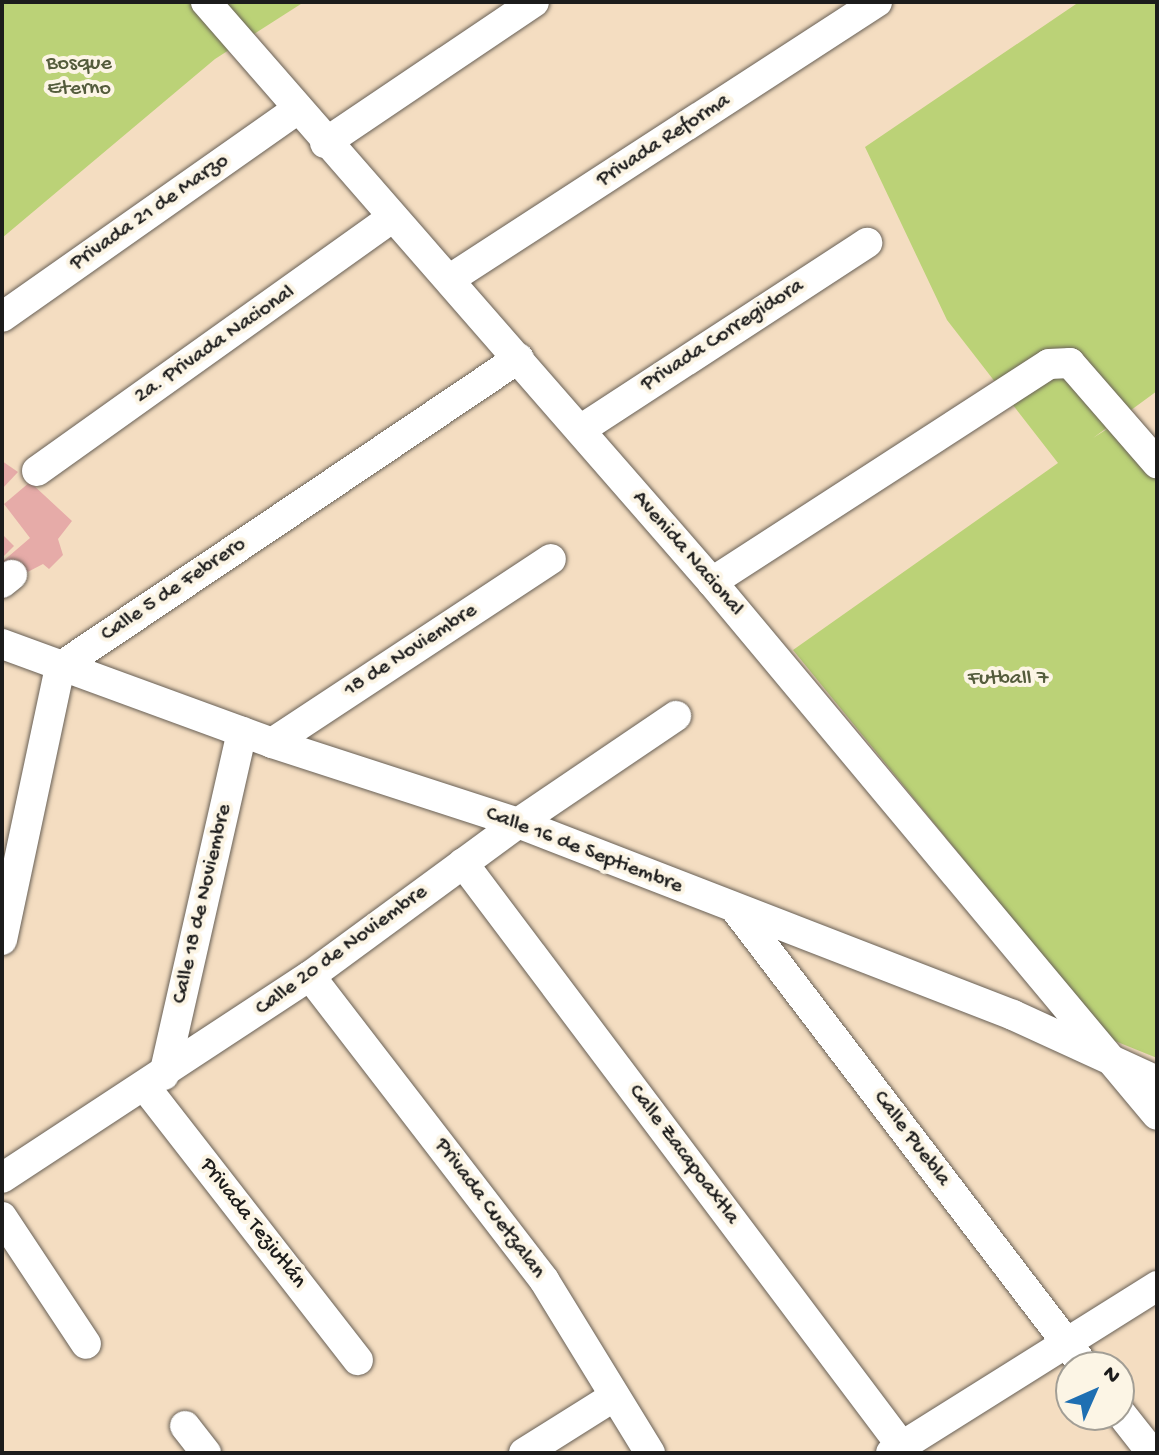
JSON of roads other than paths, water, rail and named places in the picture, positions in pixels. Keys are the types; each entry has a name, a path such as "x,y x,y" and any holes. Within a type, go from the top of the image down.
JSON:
{"street":[{"name":"Avenida Nacional","path":"206,2 325,143 450,279 712,582 1108,1061 1157,1115"},
{"path":"325,143 534,2"},
{"name":"Privada Reforma","path":"450,279 877,2"},
{"name":"Privada 21 de Marzo","path":"2,317 298,109"},
{"name":"2a. Privada Nacional","path":"37,471 392,218"},
{"name":"Privada Corregidora","path":"580,430 867,243"},
{"name":"Calle 5 de Febrero","path":"60,667 519,358"},
{"path":"712,582 1049,364 1070,363 1157,463"},
{"name":"18 de Noviembre","path":"272,743 551,559"},
{"name":"Calle 16 de Septiembre","path":"2,644 272,743 518,823 737,911 1013,1015 1157,1081"},
{"path":"2,940 60,667"},
{"name":"Calle 20 de Noviembre","path":"2,1178 155,1082 310,976 518,823 676,716"},
{"name":"Calle 18 de Noviembre","path":"155,1082 242,732"},
{"name":"Calle Zacapoaxtla","path":"463,863 900,1451"},
{"name":"Calle Puebla","path":"737,911 1073,1351"},
{"name":"Privada Cuetzalan","path":"310,976 544,1280 650,1453"},
{"name":"Privada Teziutlán","path":"155,1082 358,1360"},
{"path":"2,1217 86,1344"},
{"path":"1083,1351 1157,1286"},
{"path":"900,1451 1055,1368"},
{"path":"524,1453 615,1396"},
{"path":"185,1426 206,1453"},
{"path":"1135,1431 1152,1453"}],"park label":[{"name":"Bosque Eterno","path":"79,76"},
{"name":"Futball 7","path":"1008,680"}]}
